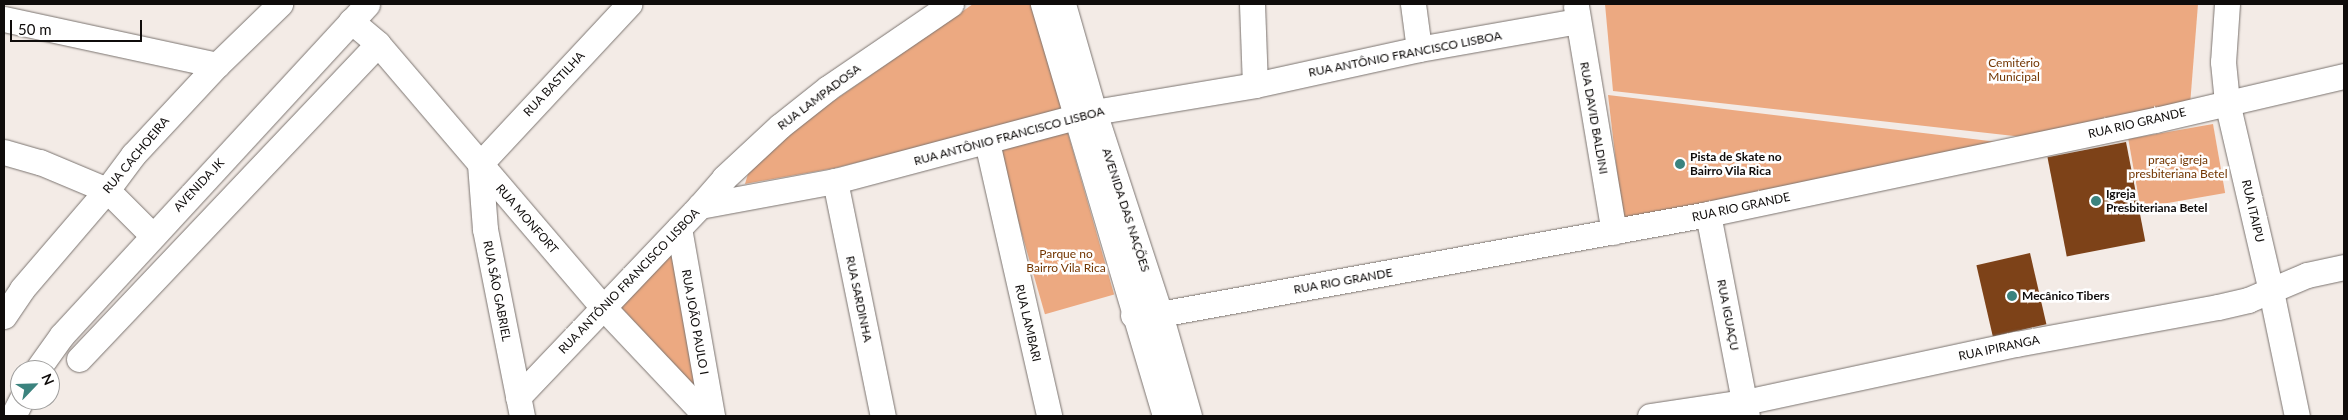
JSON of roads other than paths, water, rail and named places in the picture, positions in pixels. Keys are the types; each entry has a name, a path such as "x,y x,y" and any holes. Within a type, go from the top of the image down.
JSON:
{"street":[{"name":"RUA CACHOEIRA","path":"4,316 13,287 107,190 133,155 217,65 280,4"},
{"name":"RUA BASTILHA","path":"480,164 629,4"},
{"name":"RUA LAMPADOSA","path":"700,206 724,178 780,126 828,88 951,4"},
{"name":"AVENIDA DAS NAÇÕES","path":"1043,4 1160,314 1189,416"},
{"name":"AVENIDA DAS NAÇÕES","path":"1063,4 1085,114 1134,315 1165,416"},
{"path":"1252,4 1255,85"},
{"path":"1413,4 1419,49"},
{"name":"RUA ITAIPU","path":"2227,4 2223,62 2227,102 2271,291 2297,416"},
{"name":"RUA MONFORT","path":"359,12 378,44 480,164 602,306 706,416"},
{"name":"AVENIDA JK","path":"44,360 62,335 152,235 359,12"},
{"name":"RUA ANTÔNIO FRANCISCO LISBOA","path":"520,406 602,306 700,206 835,181 987,142 1085,114 1255,85 1577,12"},
{"name":"RUA DAVID BALDINI","path":"1577,12 1614,232"},
{"path":"4,19 217,65"},
{"path":"79,360 378,44"},
{"name":"RUA RIO GRANDE","path":"1134,315 1160,314 1708,214 2155,120 2344,76"},
{"name":"RUA LAMBARI","path":"987,142 1048,416"},
{"path":"4,152 40,162 107,190 152,235"},
{"name":"RUA SÃO GABRIEL","path":"480,164 485,229 520,406"},
{"name":"RUA SARDINHA","path":"835,181 883,416"},
{"name":"RUA IGUAÇU","path":"1708,214 1746,409"},
{"name":"RUA JOÃO PAULO I","path":"679,228 712,416"},
{"name":"RUA IPIRANGA","path":"1650,416 1746,409 2016,344 2218,307 2271,291 2307,275 2344,267"},
{"path":"4,411 12,416"}],"place":[{"name":"Pista de Skate no Bairro Vila Rica","path":"1680,164"},
{"name":"Igreja Presbiteriana Betel","path":"2096,201"},
{"name":"Mecânico Tibers","path":"2012,296"}],"park label":[{"name":"Cemitério Municipal","path":"2014,70"},
{"name":"praça igreja presbiteriana Betel","path":"2178,167"},
{"name":"Parque no Bairro Vila Rica","path":"1066,261"}]}
